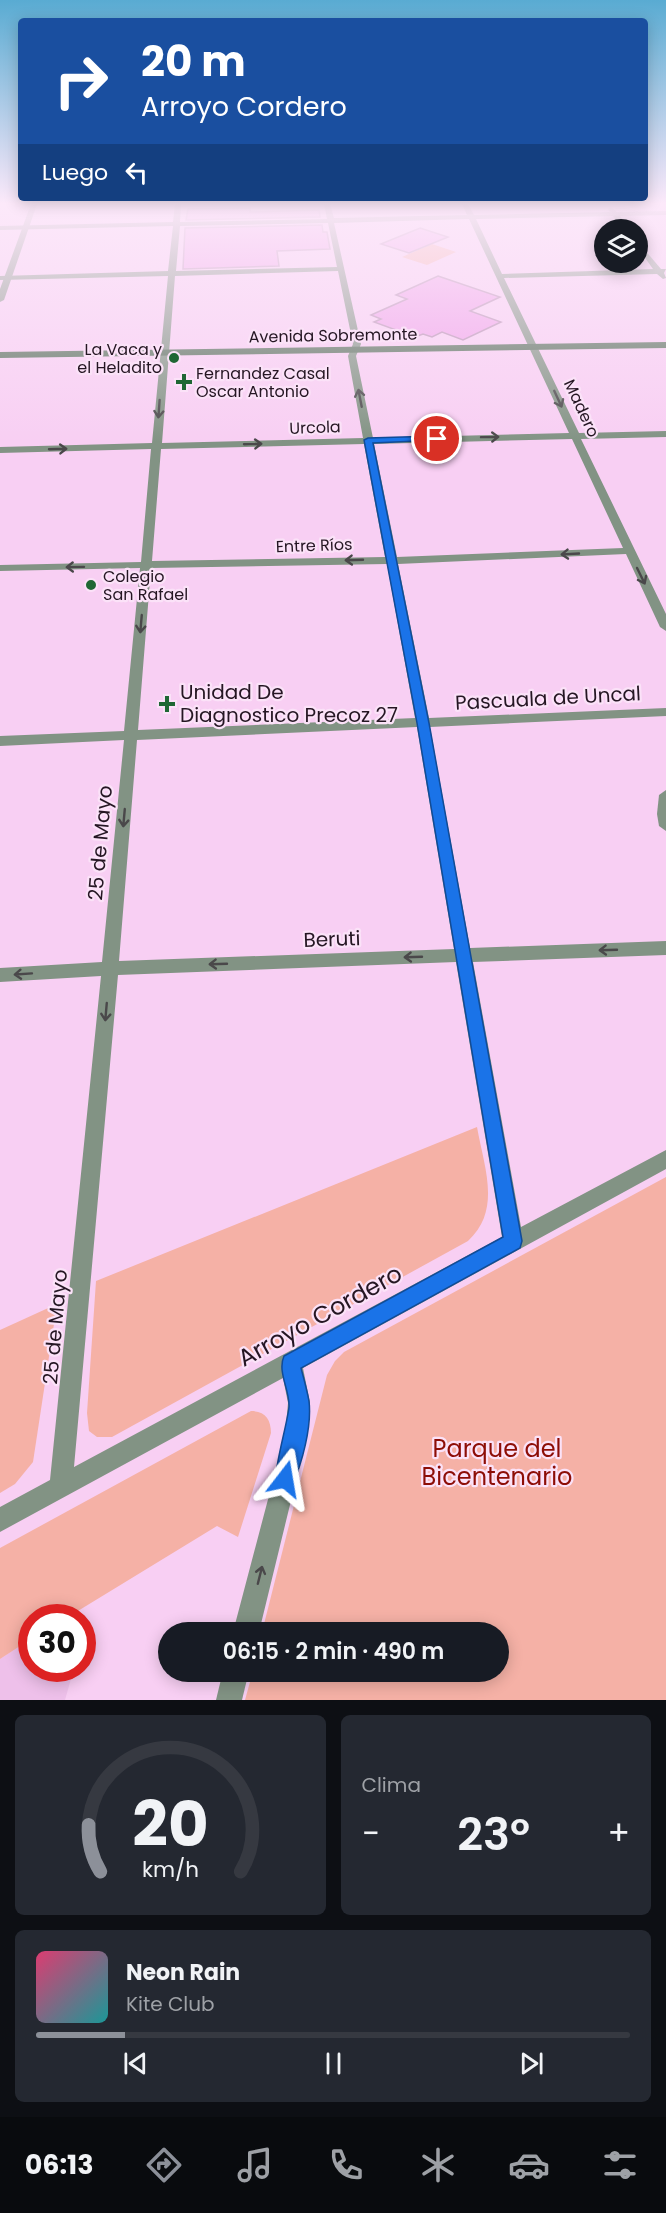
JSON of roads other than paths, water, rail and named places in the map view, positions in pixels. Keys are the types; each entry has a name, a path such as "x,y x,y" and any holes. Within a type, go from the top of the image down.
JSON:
{"main road":[{"name":"Avenida Sobremonte","path":"0,355 666,345"}],"street":[{"path":"0,300 3,283"},
{"name":"25 de Mayo","path":"61,1486 111,968 170,283"},
{"path":"345,283 357,344 352,356 423,723 513,1241"},
{"name":"Madero","path":"504,283 628,551 666,627"},
{"name":"Urcola","path":"0,450 666,434"},
{"name":"Entre Ríos","path":"0,568 391,560 628,551"},
{"name":"Pascuala de Uncal","path":"0,741 666,712"},
{"path":"666,795 664,814 666,826"},
{"name":"Beruti","path":"0,975 111,968 666,948"},
{"name":"Arroyo Cordero","path":"0,1520 666,1160"},
{"path":"249,1622 296,1435 299,1403 291,1363"},
{"path":"229,1700 233,1682"}],"place":[{"name":"La Vaca y el Heladito","path":"174,358"},
{"name":"Fernandez Casal Oscar Antonio","path":"184,382"},
{"name":"Colegio San Rafael","path":"91,585"},
{"name":"Unidad De Diagnostico Precoz 27","path":"167,704"}],"park label":[{"name":"Parque del Bicentenario","path":"497,1463"}]}
